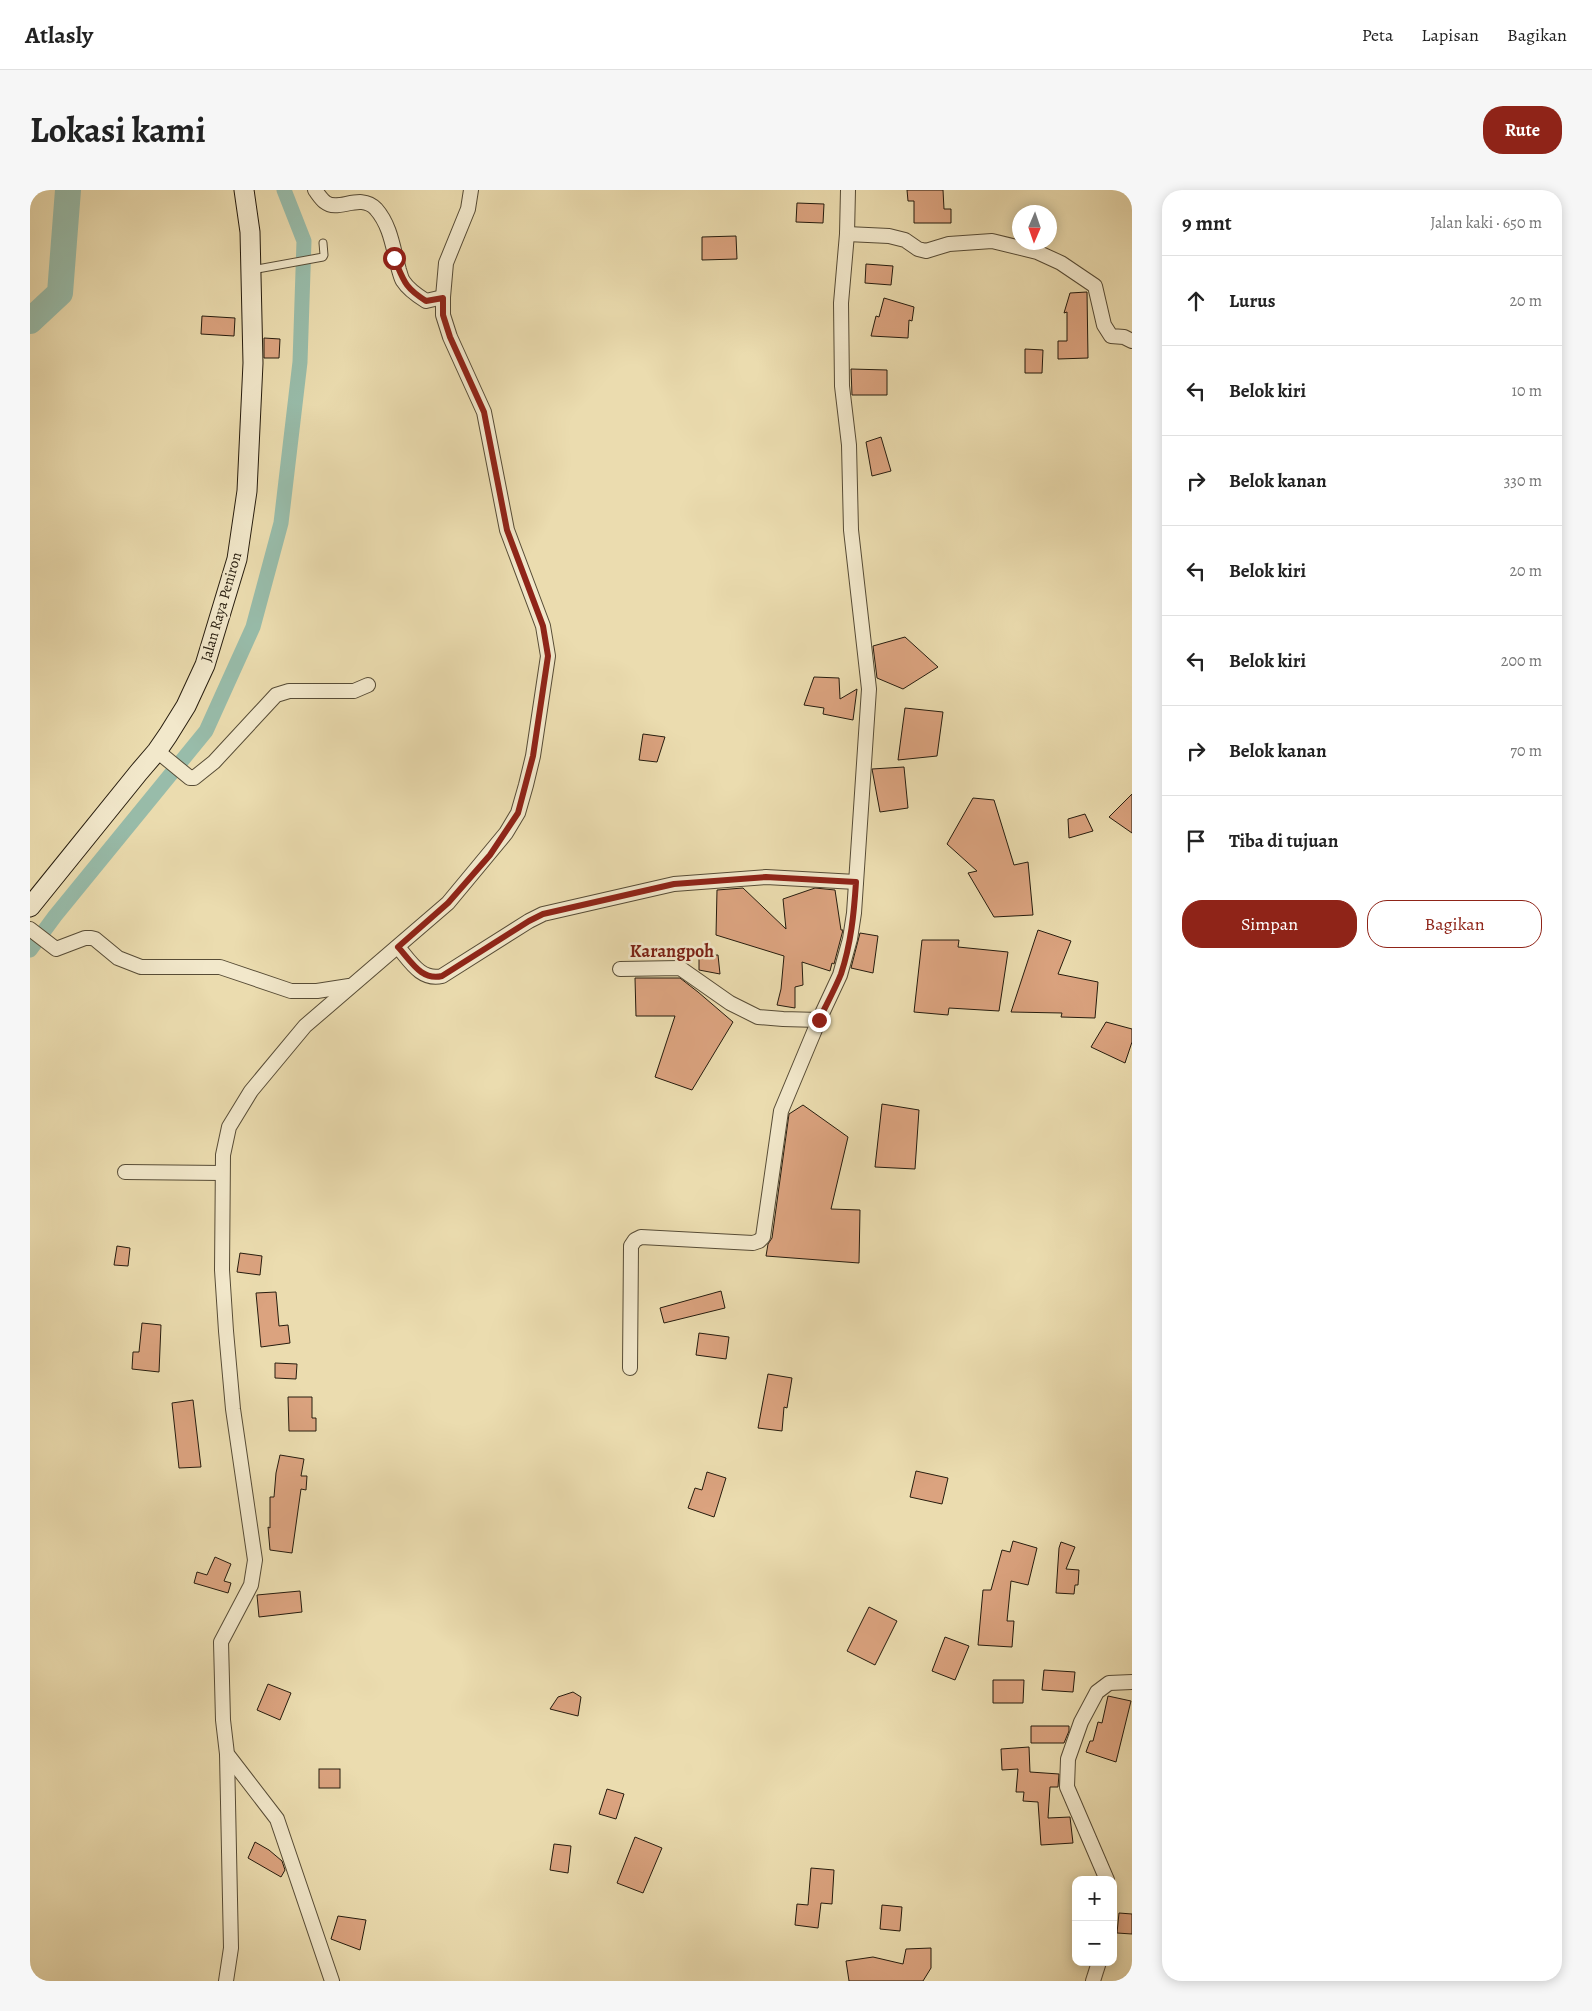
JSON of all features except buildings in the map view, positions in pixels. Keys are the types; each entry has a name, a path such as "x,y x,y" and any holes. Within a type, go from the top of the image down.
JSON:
{"main road":[{"name":"Jalan Raya Peniron","path":"30,907 164,756 205,665 237,559 247,490 253,363 252,270 250,232 244,190"}],"street":[{"path":"315,190 325,203 330,205 357,201 375,208 388,227 394,258 403,281 415,294 426,301 443,298"},
{"path":"226,1981 231,1948 227,1754 223,1720 221,1642 251,1585 255,1560 234,1409 222,1270 222,1173 223,1155 229,1127 252,1090 305,1026 349,986 398,947 448,903 490,855 518,813 533,756 548,656 543,626 507,530 484,412 450,337 443,315 446,263 468,209 471,190"},
{"path":"630,1368 631,1246 635,1240 641,1237 753,1243 763,1237 781,1111 840,974 850,939 854,913 869,689 852,530 849,445 842,386 841,303 847,234 848,190"},
{"path":"847,234 900,239 918,249 926,251 949,244 992,241 1037,252 1061,263 1094,286 1104,325 1110,336 1124,337 1132,341"},
{"path":"164,756 187,775 194,778 280,693 289,691 354,691 368,685"},
{"path":"398,947 423,974 438,977 543,914 674,884 766,877 856,882"},
{"path":"33,932 54,948 59,948 85,938 95,939 118,958 141,967 220,967 291,992 317,991 349,986"},
{"path":"620,968 680,968 730,1003 759,1017 819,1020"},
{"path":"125,1172 222,1173"},
{"path":"1105,1876 1067,1787 1068,1758 1081,1722 1097,1692 1109,1684 1132,1682"},
{"path":"227,1754 277,1819 332,1981"},
{"path":"1093,1981 1098,1966"}],"lane":[{"path":"252,270 324,256 323,243"}],"waterway":[{"path":"30,321 60,293 68,190"},
{"path":"30,950 55,916 206,731 253,627 281,523 300,362 304,241 284,190"}],"district":[{"name":"Karangpoh","path":"672,951"}],"route":[{"path":"394,258 403,281 415,294 426,301 443,298 443,315 450,337 484,412 507,530 543,626 548,656 533,756 518,813 490,855 448,903 398,947 423,974 434,978 442,976 543,914 674,884 766,877 856,882 850,939 840,974 819,1020"}]}
